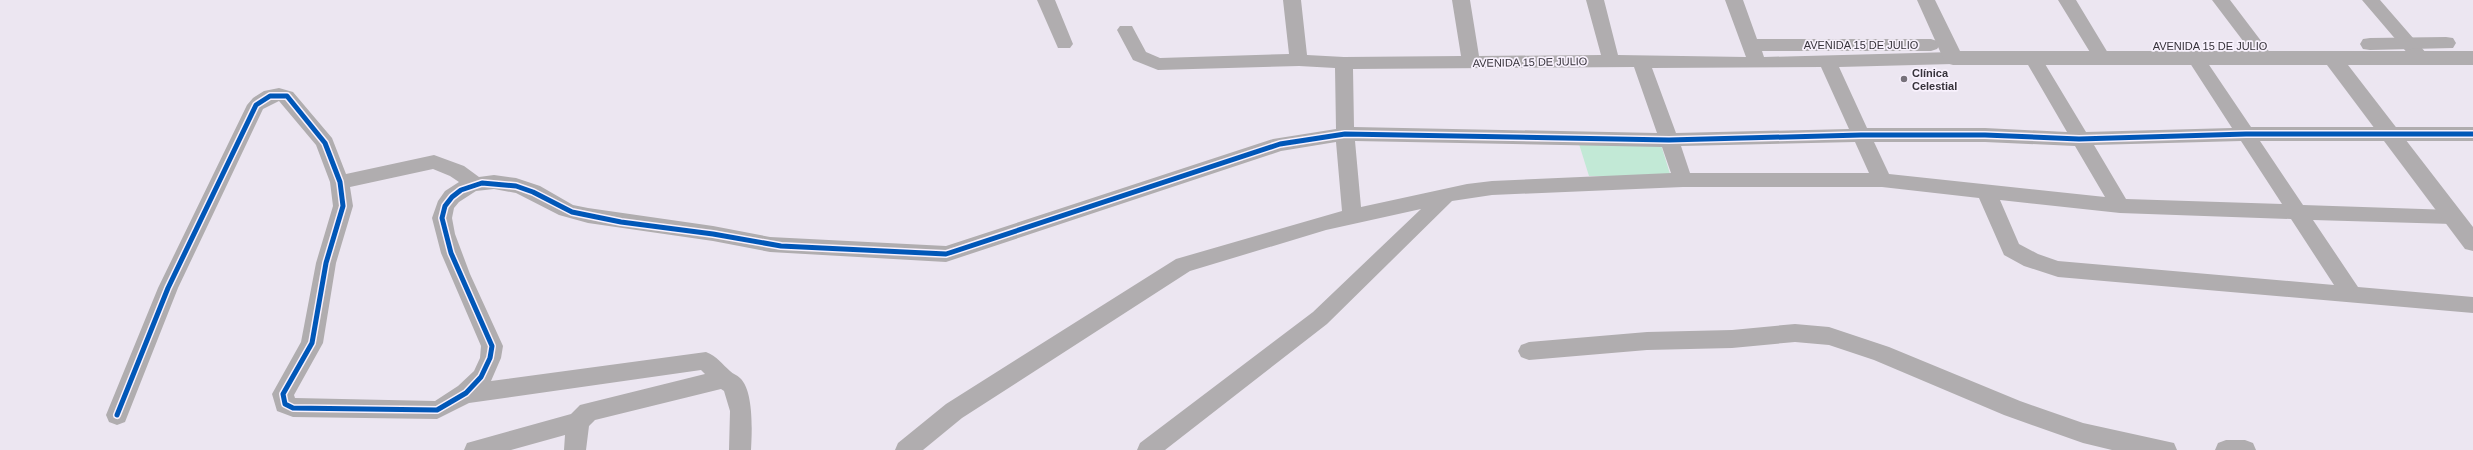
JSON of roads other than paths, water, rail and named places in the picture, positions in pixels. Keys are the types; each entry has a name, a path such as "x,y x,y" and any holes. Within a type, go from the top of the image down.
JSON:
{"street":[{"path":"1046,0 1064,44"},
{"path":"1292,0 1299,60"},
{"path":"1462,0 1472,63"},
{"path":"1595,0 1611,60"},
{"path":"1734,0 1758,63"},
{"path":"1926,0 1950,52"},
{"path":"2067,0 2098,51"},
{"path":"2221,0 2261,52"},
{"path":"2371,0 2421,58"},
{"name":"AVENIDA 15 DE JULIO","path":"1126,30 1140,56 1158,64 1299,60 1344,63 1472,63 1611,60 1758,63 1827,61 1950,52 2098,51 2261,52 2333,59 2473,58"},
{"name":"AVENIDA 15 DE JULIO","path":"1751,45 1950,52 2033,58 2098,51 2195,57 2408,43 2473,43"},
{"path":"2195,57 2352,295"},
{"path":"2033,58 2079,139 2120,206"},
{"path":"2333,59 2473,243"},
{"path":"1641,61 1683,180"},
{"path":"1827,61 1882,180"},
{"path":"1344,63 1345,134 1352,217"},
{"path":"117,415 168,288 256,105 271,95 287,96 325,144 340,182 343,206 326,263 312,343 283,394 285,404 293,408 437,410 465,394 485,373 492,355 492,346 446,243 442,213 450,200 465,188 475,184 495,181 527,189 571,211 789,246 903,250 946,254 1280,144 1345,134 1669,140 1861,135 1985,135 2079,139 2246,134 2473,134"},
{"path":"340,182 434,162 457,171 475,184"},
{"path":"906,450 954,411 1183,265 1326,222 1492,188 1683,180 1882,180 1987,193 2120,206 2198,210 2296,211 2452,217"},
{"path":"1987,193 2011,249 2031,260 2058,269 2472,307"},
{"path":"1148,450 1320,318 1445,197"},
{"path":"1529,351 1647,341 1732,339 1795,333 1830,336 1881,353 2012,408 2083,433 2144,448 2166,450"},
{"path":"465,394 659,366 706,361 723,379 733,385 741,411 740,450"},
{"path":"474,450 578,422 588,412 598,408 723,379"},
{"path":"575,450 578,422"},
{"path":"2226,450 2245,450"}],"place":[{"name":"Clínica Celestial","path":"1904,79"}]}
